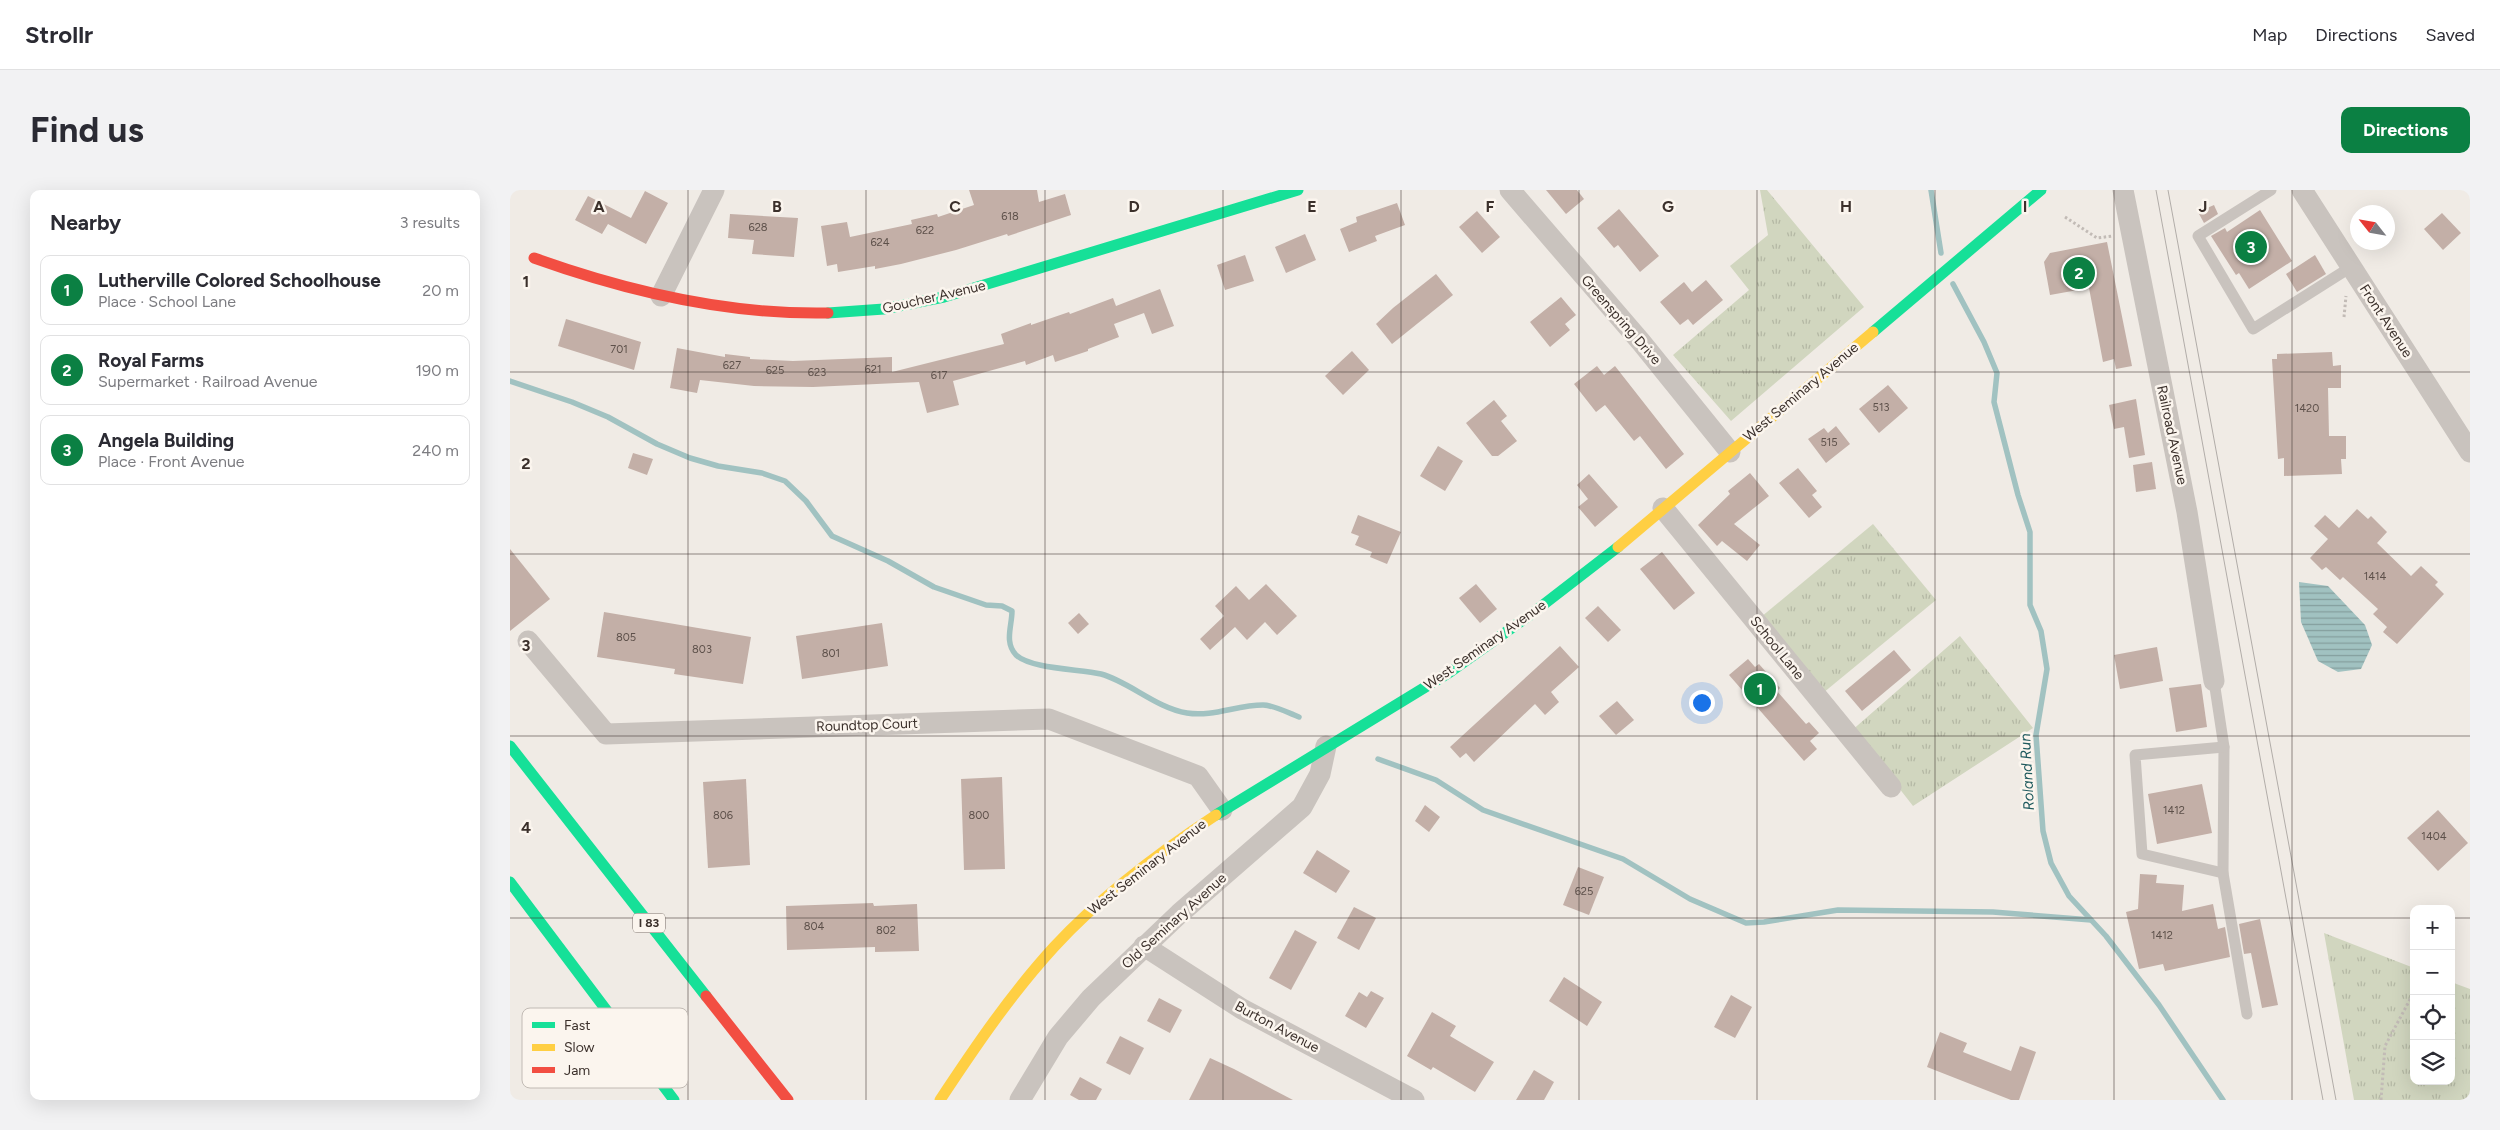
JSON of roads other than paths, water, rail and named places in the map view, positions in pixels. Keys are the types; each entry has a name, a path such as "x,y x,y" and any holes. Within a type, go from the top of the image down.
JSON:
{"main road":[{"name":"Goucher Avenue","path":"534,258 614,286 661,296 729,307 794,312 861,311 902,306 988,285 1298,190"},
{"name":"West Seminary Avenue","path":"940,1100 1012,998 1040,962 1073,928 1146,865 1222,810 1432,684 1509,631 1589,571 2040,190"},
{"name":"I 83","path":"510,746 788,1100"},
{"path":"510,882 605,1008"},
{"path":"665,1088 674,1100"}],"street":[{"path":"661,296 714,190"},
{"name":"Greenspring Drive","path":"1510,190 1641,342 1730,452"},
{"name":"Railroad Avenue","path":"2123,190 2187,512 2214,681"},
{"name":"Front Avenue","path":"2302,190 2470,452"},
{"name":"School Lane","path":"1663,508 1891,787"},
{"name":"Roundtop Court","path":"528,641 606,734 1049,719 1198,776 1222,810"},
{"name":"Old Seminary Avenue","path":"1020,1100 1072,1018 1144,946 1302,807 1320,774 1326,746"},
{"name":"Burton Avenue","path":"1144,946 1242,1008 1414,1100"}],"lane":[{"path":"2271,190 2198,236 2253,329 2351,268"},
{"path":"2214,681 2224,747 2222,873 2248,1014"},
{"path":"2222,873 2142,854 2135,755 2224,747"}],"water":[{"path":"2299,582 2328,586 2365,625 2372,645 2361,669 2338,672 2318,661 2301,622"}],"waterway":[{"name":"Roland Run","path":"1931,190 1941,253"},
{"name":"Roland Run","path":"1953,284 1984,342 1997,373 1994,402 2018,495 2030,532 2030,605 2041,631 2047,669 2036,735 2043,831 2051,863 2069,896 2106,936 2159,1005 2223,1100"},
{"path":"510,381 572,402 608,417 657,444 690,458 718,466 762,473 785,481 806,501 832,536 888,561 934,587 986,605 1002,606 1012,611 1010,645 1016,655 1023,660 1044,666 1101,674 1165,706 1187,713 1197,714 1267,705 1299,717"},
{"path":"1378,759 1436,780 1483,810 1623,859 1690,899 1746,923 1764,922 1838,910 1993,912 2091,920"}],"tram line":[{"path":"2156,190 2323,1100"},
{"path":"2168,190 2336,1100"}],"place":[{"name":"Angela Building","path":"2251,247"},
{"name":"Royal Farms","path":"2079,273"},
{"name":"Lutherville Colored Schoolhouse","path":"1760,689"}]}
